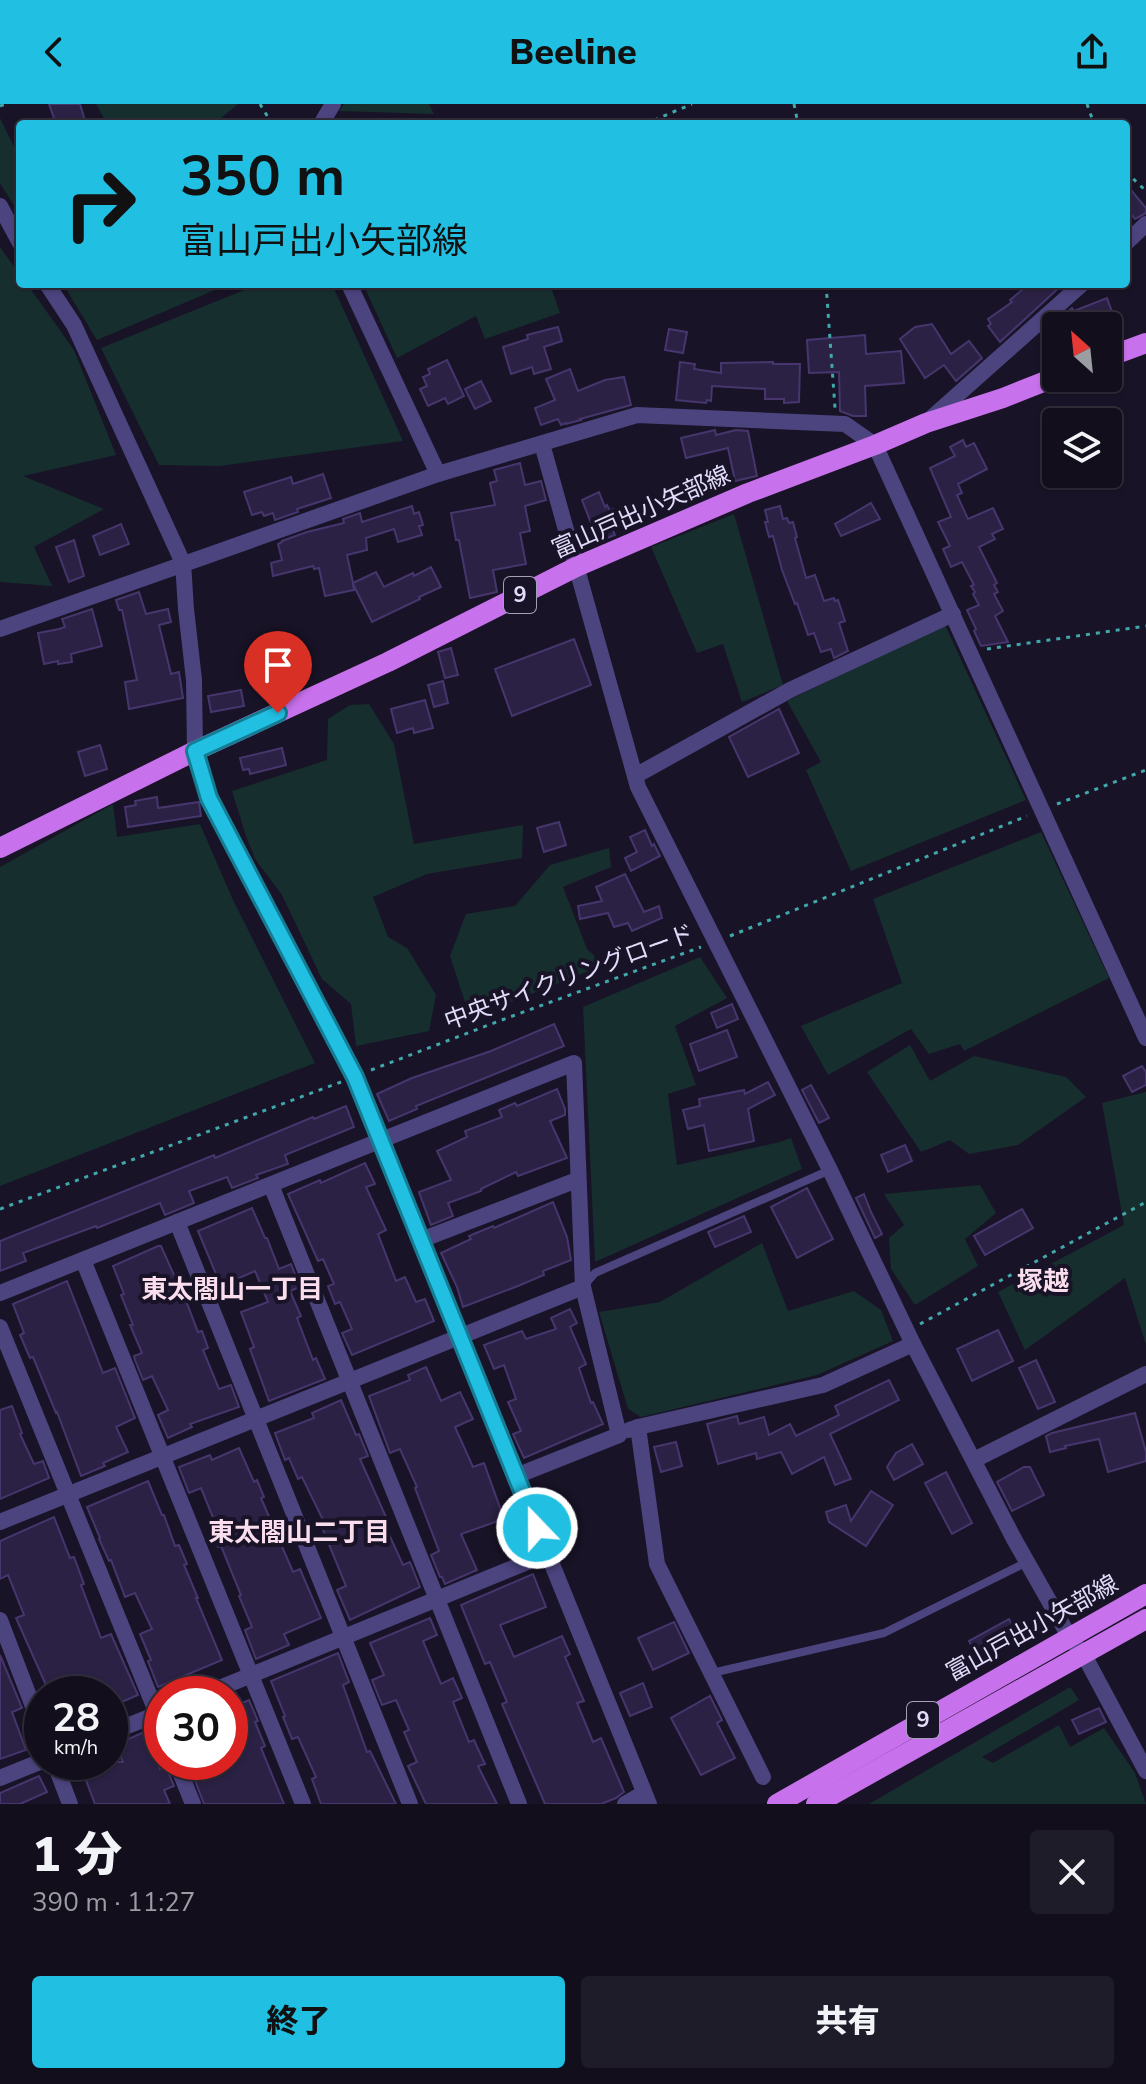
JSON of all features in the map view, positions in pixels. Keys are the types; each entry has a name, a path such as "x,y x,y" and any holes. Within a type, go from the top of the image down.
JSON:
{"main road":[{"path":"1122,352 1146,343"},
{"name":"富山戸出小矢部線","path":"0,848 195,751 388,662 576,567 748,493 926,423 1042,383"},
{"name":"富山戸出小矢部線","path":"777,1804 1146,1594"},
{"name":"富山戸出小矢部線","path":"816,1804 1146,1619"}],"street":[{"path":"0,206 16,236"},
{"path":"1130,239 1146,224"},
{"path":"50,288 74,325 183,563 194,680 195,751 209,798 355,1077 646,1798 625,1804"},
{"path":"351,288 438,474"},
{"path":"926,423 1078,288"},
{"path":"0,629 438,474 637,415 845,424 875,445 1146,1038"},
{"path":"542,444 638,787 830,1170 910,1338 1027,1562 1070,1638 1084,1655 1146,1771"},
{"path":"635,776 790,690 953,614"},
{"path":"0,1293 574,1063 583,1287 619,1435"},
{"path":"421,1240 577,1180"},
{"path":"271,1185 519,1804"},
{"path":"177,1222 410,1804"},
{"path":"83,1260 303,1804"},
{"path":"0,1522 583,1287"},
{"path":"0,1327 144,1678"},
{"path":"516,1476 638,1427 823,1385 910,1338"},
{"path":"974,1460 1146,1374"},
{"path":"638,1427 657,1564 763,1777"},
{"path":"248,1676 547,1554"},
{"path":"0,1620 24,1683"},
{"path":"0,1778 24,1768"},
{"path":"61,1780 70,1804"},
{"path":"183,1780 193,1804"}],"lane":[{"path":"583,1287 595,1273 830,1170"},
{"path":"712,1673 884,1633 1027,1562"}],"path":[{"path":"654,120 692,104"},
{"path":"1130,176 1146,191"},
{"path":"826,288 837,423"},
{"path":"970,651 1146,626"},
{"name":"中央サイクリングロード","path":"0,1209 714,942 1146,770"},
{"path":"910,1338 1146,1202"}],"green space":[{"path":"96,104 238,104 219,120 105,120"},
{"path":"344,104 429,104 434,114 339,111"},
{"path":"0,118 16,151 16,209 0,183"},
{"path":"0,247 16,269 16,288 30,288 74,350 116,455 23,476 104,509 34,547 52,586 0,582"},
{"path":"65,288 220,288 97,340"},
{"path":"249,288 334,288 403,441 220,466 159,465 101,348"},
{"path":"365,288 551,288 560,313 485,339 476,316 397,358"},
{"path":"734,514 783,685 742,702 723,644 697,653 651,547"},
{"path":"945,625 1026,800 851,871 806,770 821,762 787,701"},
{"path":"369,704 394,744 414,844 523,825 522,858 427,874 373,897 388,937 407,948 436,995 429,1031 356,1046 351,1004 322,979 282,895 255,859 232,791 327,760 328,719 350,705"},
{"path":"113,804 117,837 200,824 232,898 315,1063 0,1186 0,867"},
{"path":"1041,832 1109,978 964,1051 960,1044 929,1054 911,1029 828,1075 801,1026 902,983 873,899"},
{"path":"609,848 611,867 563,887 587,949 604,965 470,1018 450,956 466,914 515,906 550,865"},
{"path":"700,957 727,998 675,1026 696,1085 668,1094 677,1165 791,1138 802,1169 595,1262 583,1007"},
{"path":"910,1045 930,1081 974,1056 1066,1077 1086,1097 1018,1145 969,1154 950,1140 921,1152 867,1072"},
{"path":"1146,1092 1146,1345 1125,1278 1025,1350 998,1292 1124,1225 1102,1103"},
{"path":"980,1185 996,1213 965,1239 978,1266 915,1305 891,1269 889,1238 904,1225 884,1194"},
{"path":"762,1243 788,1311 854,1291 881,1310 893,1341 817,1375 641,1417 628,1409 599,1312 660,1302"},
{"path":"1070,1687 1079,1700 982,1757 993,1763 1059,1725 1070,1747 1104,1728 1135,1773 1146,1804 869,1804"}],"building":[{"path":"49,104 80,104 85,120 55,120"},
{"path":"1130,189 1146,208 1146,213 1135,219 1130,213"},
{"path":"1024,288 1059,288 1000,342 988,326 991,324 988,319 1012,302 1010,300"},
{"path":"1107,298 1112,312 1067,312 1072,308 1074,311"},
{"path":"932,324 951,354 969,341 982,358 956,381 944,365 925,378 900,339 915,327"},
{"path":"558,327 562,341 544,347 551,369 534,374 532,367 511,374 503,347 528,339 527,335"},
{"path":"669,329 687,332 683,353 665,350"},
{"path":"865,335 866,354 901,351 904,383 865,386 866,416 853,416 840,411 839,372 809,373 807,340"},
{"path":"447,360 464,396 448,404 445,398 428,406 420,389 427,386 423,377 430,374 428,369"},
{"path":"680,362 695,364 694,369 721,373 721,363 800,364 799,402 765,399 765,389 712,386 711,401 707,400 706,403 676,400"},
{"path":"570,369 578,391 605,380 624,377 631,405 566,424 561,425 558,419 541,425 535,408 555,400 546,379"},
{"path":"481,381 491,401 475,409 465,389"},
{"path":"715,430 716,435 736,430 748,431 757,476 735,481 728,448 686,458 681,438"},
{"path":"963,440 966,447 974,443 987,469 958,484 962,493 957,495 968,519 993,508 1003,529 992,534 995,539 979,547 997,583 994,585 998,592 994,594 1003,611 995,616 1008,642 981,646 967,610 979,605 971,586 974,585 962,562 951,567 943,549 950,546 938,522 951,517 930,468 955,456 950,447"},
{"path":"520,463 525,485 541,481 546,500 525,506 530,531 520,533 526,564 493,570 497,592 470,598 451,513 495,505 490,483 497,481 494,470"},
{"path":"323,474 331,498 275,520 273,513 252,515 244,492 291,477 293,484"},
{"path":"599,492 605,507 607,505 610,511 613,509 618,521 610,524 615,535 602,540 596,526 593,528 582,500"},
{"path":"871,503 880,519 841,536 835,524"},
{"path":"412,506 414,514 419,512 422,535 398,542 394,529 366,538 367,550 347,555 353,583 376,572 384,587 431,567 441,587 420,599 372,622 353,584 354,590 325,596 319,568 314,569 313,566 273,576 271,563 282,560 278,544 282,541 344,523 343,519 360,513 362,522"},
{"path":"780,506 783,519 793,522 806,578 815,575 824,601 838,600 845,621 839,623 848,651 834,658 831,649 821,652 814,633 808,635 782,570 773,536 769,537 765,510"},
{"path":"121,524 129,544 100,555 93,536"},
{"path":"74,540 84,576 69,582 56,547"},
{"path":"139,592 146,614 168,609 171,622 159,625 171,674 179,672 183,698 129,709 125,682 137,680 122,610 119,610 116,600"},
{"path":"92,609 102,646 71,654 72,662 44,664 38,633 65,627 62,619"},
{"path":"574,639 591,685 512,716 495,669"},
{"path":"451,648 458,675 445,678 438,652"},
{"path":"443,681 448,703 434,707 428,685"},
{"path":"241,690 244,706 211,712 208,696"},
{"path":"425,700 433,728 414,733 413,728 397,733 391,709"},
{"path":"779,709 799,753 748,777 729,737"},
{"path":"100,745 107,769 85,776 78,752"},
{"path":"282,748 286,765 250,774 249,769 243,770 240,758"},
{"path":"157,797 158,808 199,802 201,816 128,827 125,807 136,805 135,801"},
{"path":"559,822 566,845 544,852 537,828"},
{"path":"645,830 660,856 631,871 625,858 637,852 630,837"},
{"path":"625,874 644,912 659,906 662,918 632,931 628,923 614,927 608,913 580,919 578,906 602,901 596,887"},
{"path":"732,1004 738,1019 717,1028 711,1013"},
{"path":"554,1024 564,1046 416,1106 417,1109 389,1121 377,1094"},
{"path":"727,1030 737,1057 699,1071 690,1044"},
{"path":"1142,1066 1146,1072 1146,1085 1132,1092 1123,1076"},
{"path":"768,1082 775,1095 748,1109 754,1141 709,1151 704,1125 688,1129 683,1110 700,1106 699,1099 744,1090 745,1094"},
{"path":"811,1085 829,1118 819,1123 802,1090"},
{"path":"557,1089 565,1115 550,1121 567,1158 518,1176 516,1172 481,1191 448,1203 453,1216 431,1225 419,1192 451,1180 437,1151 467,1137 465,1131 502,1117 499,1110"},
{"path":"346,1106 354,1127 285,1155 288,1164 256,1175 258,1178 232,1188 227,1177 189,1191 194,1203 165,1215 160,1203 23,1253 26,1261 0,1271 0,1241"},
{"path":"905,1145 912,1161 888,1172 881,1155"},
{"path":"365,1163 375,1184 366,1187 386,1230 378,1234 396,1281 405,1277 416,1302 425,1299 434,1321 352,1355 342,1333 352,1329 340,1302 335,1304 328,1286 334,1284 323,1259 318,1261 288,1194"},
{"path":"807,1188 833,1239 797,1258 771,1207"},
{"path":"864,1194 882,1234 875,1238 856,1198"},
{"path":"553,1202 567,1237 571,1260 543,1271 544,1275 463,1307 441,1253 471,1239 469,1236"},
{"path":"252,1208 279,1269 291,1264 300,1287 290,1291 301,1316 297,1318 313,1360 316,1358 325,1379 269,1401 250,1349 254,1347 241,1312 268,1302 255,1271 221,1286 198,1231"},
{"path":"1022,1209 1033,1228 985,1255 974,1236"},
{"path":"744,1216 751,1232 715,1247 708,1232"},
{"path":"161,1246 174,1275 178,1273 189,1296 185,1298 198,1332 202,1331 208,1348 203,1350 219,1389 231,1385 239,1407 190,1424 192,1427 168,1438 158,1415 168,1410 152,1376 143,1380 135,1360 134,1356 142,1353 130,1325 133,1325 113,1266"},
{"path":"67,1281 103,1373 115,1368 135,1418 116,1427 128,1452 81,1476 57,1412 20,1335 24,1333 13,1304"},
{"path":"570,1309 577,1323 570,1327 586,1364 579,1368 591,1403 603,1424 524,1458 513,1434 521,1431 508,1402 516,1399 504,1365 494,1369 484,1345 522,1331 526,1339 556,1329 551,1318"},
{"path":"998,1330 1013,1361 972,1381 957,1349"},
{"path":"1036,1360 1055,1402 1038,1409 1019,1368"},
{"path":"426,1367 441,1401 460,1392 473,1419 455,1427 473,1467 484,1463 504,1519 461,1534 477,1570 445,1584 431,1555 439,1551 417,1487 400,1449 390,1453 369,1396 410,1380 408,1375"},
{"path":"889,1380 899,1400 830,1434 851,1479 835,1485 824,1457 792,1474 781,1452 757,1459 756,1453 718,1464 707,1424 737,1416 739,1424 764,1417 769,1435 790,1424 796,1436 839,1415 835,1406"},
{"path":"341,1400 368,1456 360,1459 386,1517 382,1519 403,1565 410,1562 420,1587 350,1620 337,1590 346,1586 321,1525 325,1524 302,1477 298,1479 289,1458 285,1460 275,1433 314,1418 312,1413"},
{"path":"12,1406 20,1434 34,1464 43,1461 49,1478 0,1499 0,1410"},
{"path":"1135,1413 1146,1461 1108,1472 1099,1439 1050,1452 1046,1436 1052,1433"},
{"path":"676,1442 682,1466 661,1472 654,1447"},
{"path":"912,1444 923,1464 894,1480 887,1467 896,1453"},
{"path":"239,1448 254,1482 257,1480 264,1497 261,1498 293,1572 300,1569 321,1618 284,1634 289,1645 256,1659 245,1630 252,1627 213,1532 218,1530 201,1488 189,1493 179,1467 210,1455 212,1460"},
{"path":"1024,1467 1030,1467 1044,1495 1012,1511 997,1482"},
{"path":"946,1472 972,1523 952,1534 925,1483"},
{"path":"148,1481 175,1546 179,1545 187,1564 184,1565 196,1598 222,1660 184,1676 154,1676 140,1634 152,1629 135,1593 125,1597 87,1507"},
{"path":"871,1491 893,1505 866,1546 829,1522 826,1512 846,1505 851,1521"},
{"path":"54,1517 70,1558 74,1557 101,1638 111,1634 138,1695 128,1699 128,1676 42,1676 16,1618 24,1615 8,1575 0,1579 0,1541"},
{"path":"533,1574 546,1607 500,1625 514,1657 562,1636 570,1654 565,1657 584,1701 577,1703 593,1742 601,1738 624,1792 601,1804 545,1804 502,1704 507,1702 490,1662 485,1664 461,1605"},
{"path":"430,1618 437,1635 423,1641 441,1684 453,1678 462,1698 453,1702 469,1742 474,1740 485,1764 478,1766 497,1804 426,1804 408,1766 417,1762 404,1732 409,1730 396,1700 382,1705 372,1680 384,1675 370,1643"},
{"path":"1009,1619 1020,1639 979,1661 969,1641"},
{"path":"674,1622 689,1653 653,1670 638,1638"},
{"path":"338,1653 349,1682 343,1685 367,1752 370,1751 396,1804 321,1804 312,1779 316,1777 298,1737 292,1739 283,1717 271,1681"},
{"path":"0,1655 22,1708 12,1712 24,1751 0,1759"},
{"path":"643,1683 652,1707 630,1716 620,1693"},
{"path":"710,1696 722,1720 717,1723 735,1758 701,1775 671,1718"},
{"path":"249,1700 265,1746 261,1748 284,1804 204,1804 195,1780 248,1780"},
{"path":"1099,1708 1106,1722 1079,1734 1072,1720"},
{"path":"144,1732 144,1780 171,1780 174,1786 164,1790 170,1804 95,1804 86,1780 128,1780 128,1739"},
{"path":"30,1780 41,1780 47,1792 20,1804 0,1804 0,1793"}],"district":[{"name":"塚越","path":"1043,1281"},
{"name":"東太閤山一丁目","path":"232,1289"},
{"name":"東太閤山二丁目","path":"299,1532"}],"route":[{"path":"278,713 195,751 209,798 355,1077 537,1528"}]}
